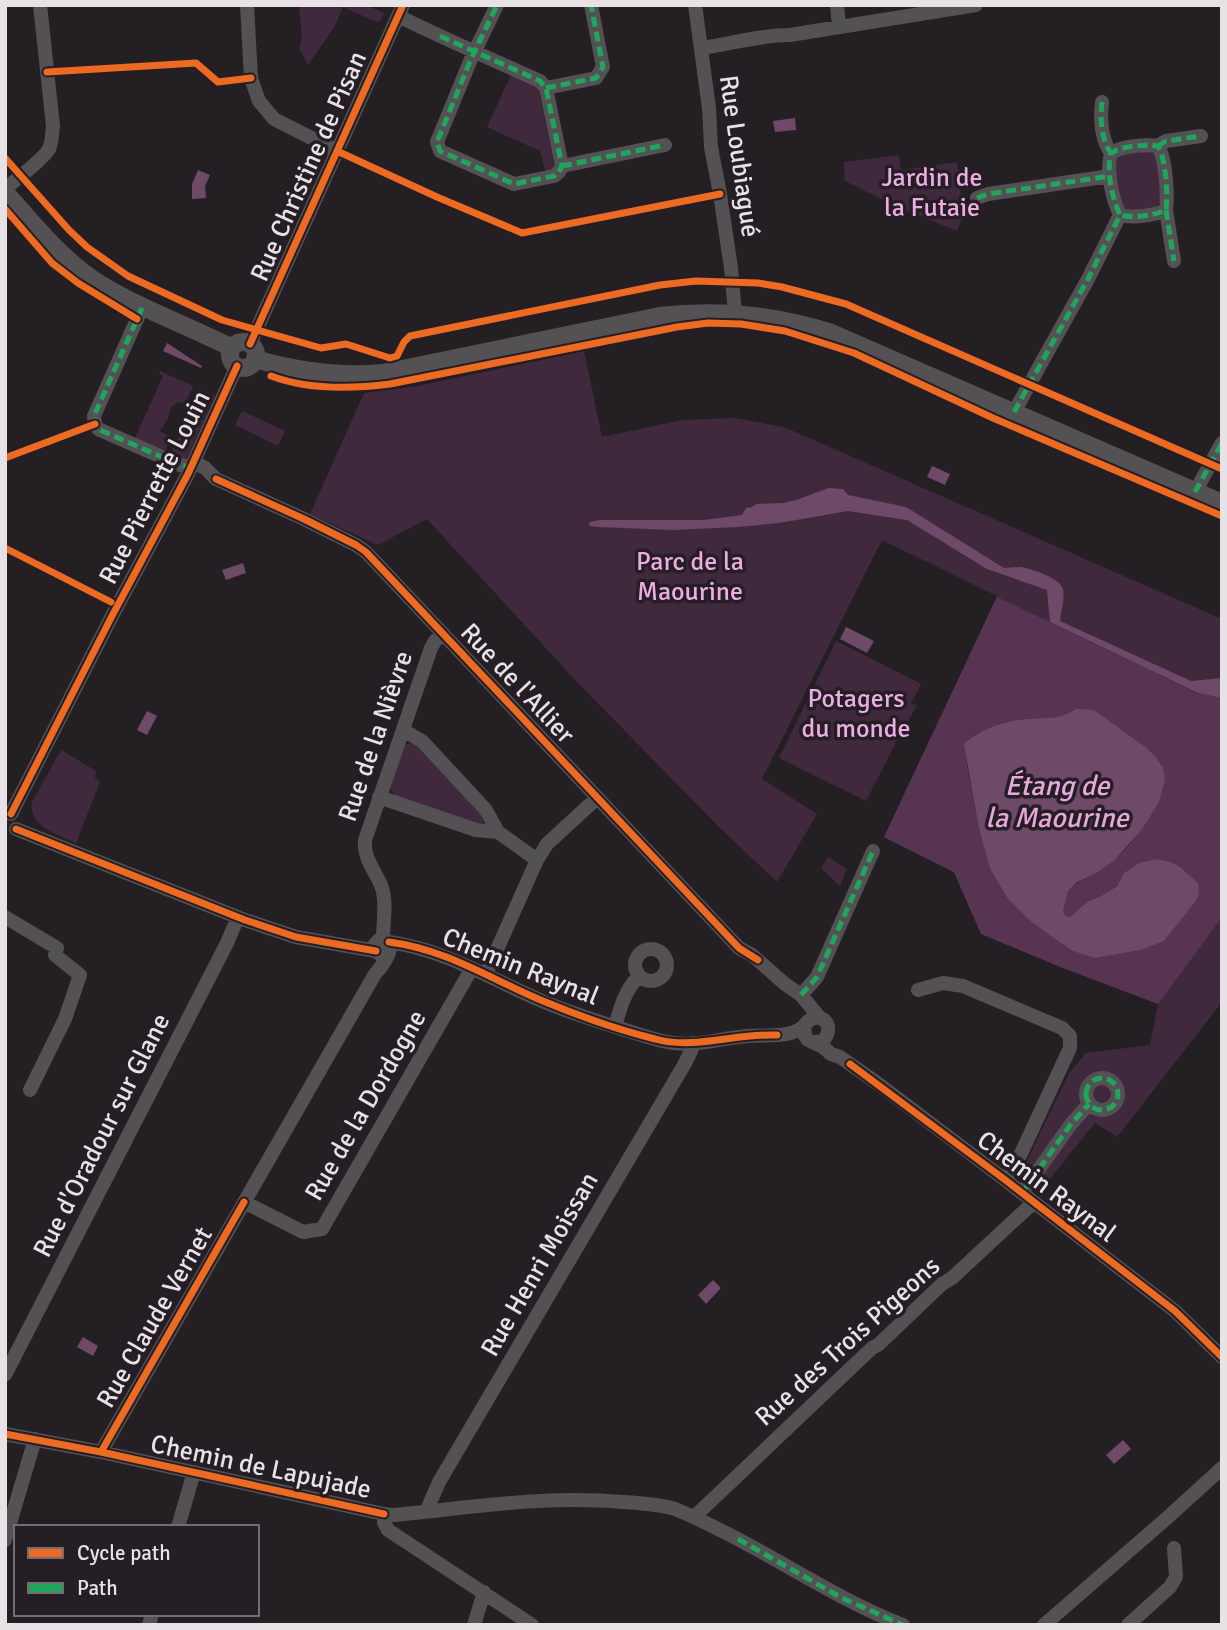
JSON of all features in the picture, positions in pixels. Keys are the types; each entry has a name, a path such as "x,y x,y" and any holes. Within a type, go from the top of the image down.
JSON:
{"street":[{"path":"40,5 53,126 49,149 5,190 60,253 96,281 142,308 232,348"},
{"path":"247,5 251,79 259,101 274,119 337,151"},
{"path":"497,5 437,142 440,151 514,184 554,176 561,169 665,145"},
{"path":"546,88 596,78 603,67 591,5"},
{"name":"Rue Loubiagué","path":"695,5 709,108 711,147 735,313"},
{"path":"837,5 839,26"},
{"path":"701,48 774,34 790,34 976,5"},
{"path":"401,11 476,52 540,81 546,88 561,169"},
{"name":"Rue Christine de Pisan","path":"253,352 337,151 401,11"},
{"path":"1102,102 1105,145 1111,153"},
{"path":"1120,215 1110,176 1111,153 1202,136"},
{"path":"1158,146 1162,152 1166,210 1174,261"},
{"path":"978,198 988,194 1110,176"},
{"path":"1120,215 1128,217 1166,210"},
{"path":"1014,412 1088,279 1120,215"},
{"name":"Rue de l'Allier","path":"142,308 94,416 99,429 180,465 191,468 201,465 216,479 366,552 739,948 801,995 827,1023 829,1027 812,1033"},
{"path":"253,352 253,363 246,368 234,364 230,356 232,348 242,342 274,365 326,373 374,374 660,316 735,313 799,323 829,332 1222,503"},
{"name":"Rue Pierrette Louin","path":"8,813 191,468 237,366"},
{"path":"1195,492 1222,443"},
{"name":"Rue de la Nièvre","path":"383,948 382,889 366,857 365,840 431,648 443,634"},
{"path":"403,730 422,741 486,810 498,832 537,860"},
{"path":"379,797 476,830 498,832"},
{"path":"479,971 547,844 597,798"},
{"path":"8,813 17,823 11,832"},
{"name":"Chemin Raynal","path":"11,832 296,937 350,946 383,948 403,944 449,957 548,1003 655,1039 693,1043 798,1031 812,1033 831,1054 840,1057 1004,1179 1175,1311 1222,1357"},
{"path":"812,1033 801,995 817,977 873,851"},
{"path":"5,917 57,947 55,955 80,975 65,1020 30,1090"},
{"name":"Rue d'Oradour sur Glane","path":"5,1375 238,917"},
{"name":"Rue Claude Vernet","path":"101,1452 375,974 383,948"},
{"name":"Rue de la Dordogne","path":"244,1202 303,1232 322,1229 479,971"},
{"path":"615,1027 620,1006 639,976"},
{"path":"918,990 943,983 963,986 1062,1028 1070,1036 1070,1048 1018,1160 1004,1179"},
{"name":"Rue Henri Moissan","path":"429,1510 439,1482 684,1065 693,1043"},
{"path":"1022,1193 1071,1124 1089,1104"},
{"name":"Rue des Trois Pigeons","path":"694,1517 872,1348 1034,1202"},
{"name":"Chemin de Lapujade","path":"5,1434 393,1515 534,1502 597,1500 672,1508 761,1551 842,1598 903,1625"},
{"path":"5,1540 36,1439"},
{"path":"1044,1625 1222,1468"},
{"path":"179,1525 194,1472"},
{"path":"384,1514 388,1530 532,1625"},
{"path":"1128,1625 1170,1587 1176,1577 1174,1548"},
{"path":"474,1625 484,1592"}],"green space":[{"path":"299,5 366,5 384,13 379,23 343,7 335,26 308,65 299,47 302,40"},
{"path":"512,73 538,86 555,170 546,173 540,151 487,127"},
{"path":"1125,152 1157,152 1163,200 1155,207 1124,210 1118,201 1115,157"},
{"name":"Jardin de la Futaie","path":"899,155 901,170 957,162 963,215 957,231 895,206 845,181 844,162"},
{"name":"Parc de la Maourine","path":"584,351 602,437 682,420 735,418 784,427 1222,619 1222,1002 1117,1137 1095,1123 1044,1186 1023,1169 1069,1073 1086,1053 1150,1045 1158,1004 981,934 954,872 884,837 997,596 882,540 762,779 817,814 777,882 719,827 576,681 427,519 378,545 310,514 364,393 418,386"},
{"path":"160,371 193,386 185,404 178,402 171,407 160,431 171,437 165,452 135,438 163,376 159,374"},
{"path":"199,389 215,396 185,461 170,454"},
{"path":"242,411 285,431 278,446 235,425"},
{"name":"Potagers du monde","path":"836,641 921,684 911,703 917,706 866,801 779,758"},
{"path":"415,743 484,817 483,822 475,825 397,798 390,789 402,748 406,744"},
{"path":"61,750 96,771 95,778 100,782 76,843 53,833 39,823 32,810 32,802"},
{"path":"828,857 847,869 840,886 821,868"}],"shaded area":[{"path":"997,597 1197,693 1222,698 1222,917 1158,1004 981,934 954,872 884,837","holes":["1076,709 1123,730 1155,756 1142,826 1114,861 1070,889 1063,906 1065,917 1070,917 1087,902 1117,885 1124,873 1139,863 1157,859 1179,866 1197,882 1199,894 1164,941 1141,950 1095,958 1045,932 1008,899 990,869 979,829 966,760 973,735 1005,722 1060,718"]}],"water":[{"path":"795,118 796,130 775,132 773,121"},
{"path":"198,170 210,175 205,186 206,198 192,199 192,184"},
{"path":"167,343 202,366 201,368 163,351"},
{"path":"932,466 950,474 945,485 927,477"},
{"path":"829,488 843,489 848,495 906,507 1004,568 1021,567 1049,577 1059,583 1063,591 1060,621 1191,681 1222,678 1222,698 1198,693 1050,622 1047,590 987,569 907,520 848,511 779,523 673,530 599,527 590,526 589,522 704,520 742,515 746,508 756,504 783,503"},
{"path":"243,563 246,573 226,580 222,570"},
{"path":"846,627 874,641 867,653 840,639"},
{"name":"Étang de la Maourine","path":"1076,709 1094,710 1144,746 1163,768 1165,780 1159,802 1142,829 1114,861 1077,882 1068,891 1063,910 1065,916 1070,917 1087,902 1117,886 1124,873 1139,863 1157,859 1179,866 1198,883 1199,894 1164,941 1141,950 1095,958 1073,951 1028,919 1008,899 990,869 979,829 964,744 978,734 1003,723 1058,717"},
{"path":"147,711 157,716 147,735 137,730"},
{"path":"713,1280 721,1288 706,1304 698,1295"},
{"path":"83,1337 98,1346 93,1356 77,1347"},
{"path":"1123,1440 1131,1449 1114,1464 1106,1455"}],"marked path":[{"path":"440,36 540,81 546,88 562,166 554,176 514,184 440,151 437,142 471,59 497,5"},
{"path":"546,88 596,78 603,67 591,5"},
{"path":"1102,102 1102,129 1111,153"},
{"path":"1158,146 1166,141 1201,136"},
{"path":"562,166 665,145"},
{"path":"1014,412 1088,279 1120,215 1111,184 1111,153 1134,146 1158,146 1166,178 1166,210 1143,216 1120,215"},
{"path":"977,198 988,194 1110,176"},
{"path":"1166,210 1174,261"},
{"path":"142,308 94,416 95,424 98,429 180,465 191,467"},
{"path":"1195,492 1222,443"},
{"path":"801,995 817,977 873,851"},
{"path":"1102,1078 1114,1082 1118,1094 1114,1106 1102,1110 1090,1106 1086,1094 1090,1082 1102,1078"},
{"path":"1022,1193 1071,1124 1089,1104"},
{"path":"738,1539 842,1598 903,1625"}],"cycle path":[{"path":"250,344 403,5"},
{"path":"47,72 196,63 218,82 251,78"},
{"path":"337,151 522,233 720,194"},
{"path":"5,158 69,230 87,247 128,276 222,320 321,348 346,344 390,358 397,356 410,336 660,285 696,281 758,283 846,304 1222,469"},
{"path":"5,209 52,263 78,283 137,319"},
{"path":"271,376 315,386 375,386 677,327 708,323 741,324 785,331 854,353 993,418 1222,516"},
{"path":"11,814 188,474 237,366"},
{"path":"5,458 95,424"},
{"path":"216,479 304,519 366,552 739,948 758,960"},
{"path":"5,548 111,602"},
{"path":"16,829 245,920 296,937 376,951"},
{"path":"389,942 452,959 561,1008 655,1039 685,1043 777,1035"},
{"path":"850,1064 1175,1311 1222,1357"},
{"path":"101,1452 244,1202"},
{"path":"5,1434 101,1452 384,1514"}]}
